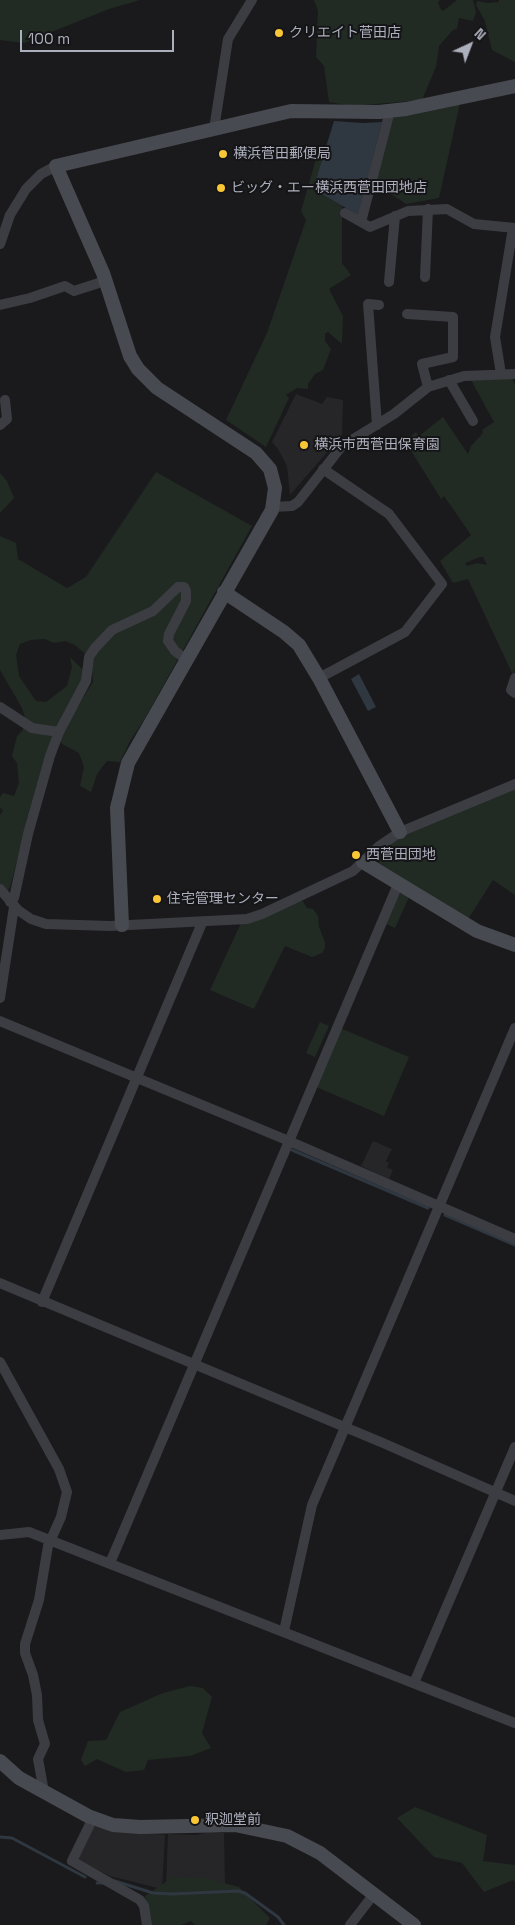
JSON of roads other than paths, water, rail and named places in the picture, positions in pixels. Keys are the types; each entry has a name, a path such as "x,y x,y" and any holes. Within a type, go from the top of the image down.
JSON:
{"street":[{"path":"214,128 228,39 252,0"},
{"path":"0,244 5,217 26,189 41,174 56,166 291,111 358,113 390,111 515,86"},
{"path":"361,222 390,111"},
{"path":"56,166 105,282 130,356 138,369 157,388 264,460 273,476 275,488 272,507 133,752 120,790 117,824 122,926"},
{"path":"425,277 428,209"},
{"path":"345,213 370,227 408,210 447,210 474,224 514,228 495,337 501,374"},
{"path":"389,282 395,216"},
{"path":"0,305 30,298 65,286 74,291 105,282"},
{"path":"377,425 368,304 379,305"},
{"path":"407,314 453,317 453,357 422,364 428,387"},
{"path":"272,507 292,506 298,502 342,446 377,425 428,387 449,380 515,374"},
{"path":"449,380 473,421"},
{"path":"0,425 7,419 5,400"},
{"path":"320,678 405,632 442,584 389,514 323,469"},
{"path":"0,998 12,904 28,834 58,732 86,681 89,657 112,630 153,612 178,587 184,587 186,601 169,634 168,641 175,651 186,659"},
{"path":"224,592 299,645 320,678 400,832"},
{"path":"515,678 511,690 515,693"},
{"path":"0,707 32,728 58,732"},
{"path":"0,889 12,904 31,919 46,924 122,926 247,919 262,914 353,871 400,832 515,784"},
{"path":"363,862 477,930 515,944"},
{"path":"110,1563 399,882"},
{"path":"42,1302 138,1079 202,923"},
{"path":"0,1020 515,1238"},
{"path":"284,1631 312,1505 515,1028"},
{"path":"0,1283 515,1501"},
{"path":"0,1362 65,1482 67,1492 64,1506 50,1540 40,1600 25,1644 25,1653 34,1682 38,1720 45,1744 38,1760 44,1792"},
{"path":"414,1683 515,1447"},
{"path":"0,1535 29,1532 515,1723"},
{"path":"2,1768 93,1818 113,1825 140,1827 235,1825 287,1836 320,1853 414,1925"},
{"path":"93,1818 72,1861 140,1900 144,1906 147,1925"},
{"path":"350,1925 374,1894"}],"waterway":[{"path":"292,1150 428,1208"},
{"path":"445,1215 515,1245"},
{"path":"0,1837 12,1838 85,1877"},
{"path":"115,1881 153,1893 238,1891 245,1893 278,1917 284,1925"},
{"path":"97,1883 105,1883"}],"place":[{"name":"クリエイト菅田店","path":"279,33"},
{"name":"横浜菅田郵便局","path":"223,154"},
{"name":"ビッグ・エー横浜西菅田団地店","path":"221,188"},
{"name":"横浜市西菅田保育園","path":"304,445"},
{"name":"西菅田団地","path":"356,855"},
{"name":"住宅管理センター","path":"157,899"},
{"name":"釈迦堂前","path":"195,1820"}]}
